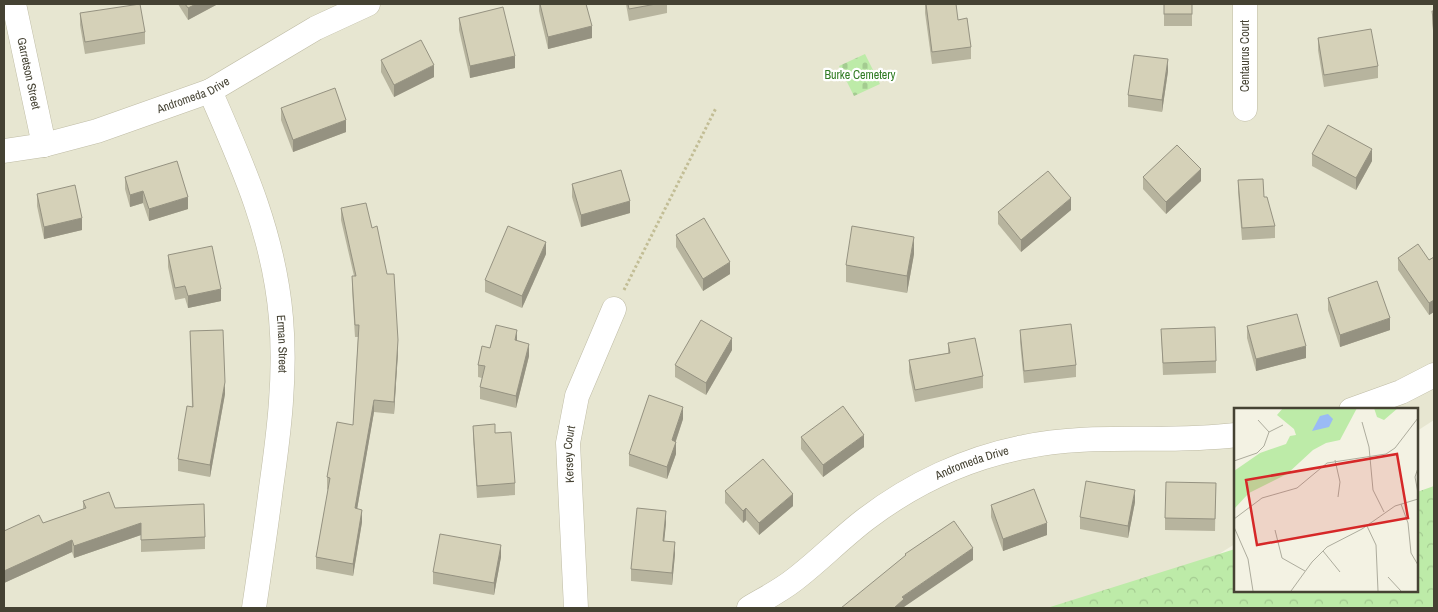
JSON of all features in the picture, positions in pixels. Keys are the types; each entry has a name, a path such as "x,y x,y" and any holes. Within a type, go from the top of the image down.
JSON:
{"street":[{"name":"Garretson Street","path":"14,4 44,145"},
{"name":"Andromeda Drive","path":"4,151 44,145 97,131 210,91 316,28 368,4"},
{"name":"Centaurus Court","path":"1245,4 1245,109"},
{"name":"Erman Street","path":"210,91 245,171 259,210 273,265 281,318 283,370 280,423 254,608"},
{"name":"Kersey Court","path":"576,608 568,443 577,396 614,309"},
{"path":"1356,408 1402,392 1434,375"},
{"name":"Andromeda Drive","path":"749,608 793,581 866,519 895,499 939,475 980,458 1023,447 1061,441 1234,436"}],"path":[{"path":"614,309 716,108"}],"shaded area":[{"path":"4,4 1434,4 1434,420 1418,430 1418,408 1234,408 1234,545 1132,608 4,608"}],"green space":[{"name":"Burke Cemetery","path":"865,54 880,84 854,96 839,66"},
{"path":"1434,486 1434,608 1047,608 1234,549 1234,592 1418,592 1418,492"}],"building":[{"path":"140,4 145,32 85,42 80,13"},
{"path":"185,4 196,4 188,8"},
{"path":"540,4 586,4 592,26 548,37"},
{"path":"628,4 656,4 629,9"},
{"path":"926,4 956,4 958,20 967,18 971,47 932,52"},
{"path":"1164,4 1192,4 1192,14 1164,14"},
{"path":"503,7 515,56 470,66 459,18"},
{"path":"1371,29 1378,66 1324,75 1318,38"},
{"path":"421,40 434,65 394,85 381,60"},
{"path":"1134,55 1168,59 1162,100 1128,95"},
{"path":"335,88 346,120 293,140 281,108"},
{"path":"1328,125 1372,149 1356,178 1312,154"},
{"path":"1177,145 1201,169 1166,202 1143,177"},
{"path":"177,161 188,197 149,209 143,191 130,195 125,177"},
{"path":"621,170 630,201 581,215 572,184"},
{"path":"1048,171 1071,198 1021,240 998,212"},
{"path":"1263,179 1264,197 1267,197 1275,226 1242,228 1238,180"},
{"path":"75,185 82,218 44,227 37,194"},
{"path":"366,203 372,228 377,226 387,274 394,274 398,340 394,402 374,400 355,508 362,510 353,564 316,557 330,478 327,477 337,422 353,425 359,325 355,325 352,276 356,276 341,208"},
{"path":"704,218 730,262 703,279 676,235"},
{"path":"508,226 546,242 522,296 485,280"},
{"path":"852,226 914,237 907,276 846,265"},
{"path":"1418,244 1429,260 1434,257 1434,300 1429,303 1398,258"},
{"path":"212,246 221,289 188,296 185,286 175,288 168,255"},
{"path":"1377,281 1390,318 1340,335 1328,298"},
{"path":"1297,314 1306,346 1256,359 1247,326"},
{"path":"701,320 732,338 706,383 675,365"},
{"path":"1071,324 1076,365 1024,371 1020,330"},
{"path":"496,325 517,330 515,340 529,344 516,396 480,387 485,366 478,365 482,346 490,348"},
{"path":"1215,327 1216,361 1163,363 1161,329"},
{"path":"223,330 225,382 210,465 178,459 187,406 193,407 190,331"},
{"path":"975,338 983,376 915,390 909,360 950,353 948,343"},
{"path":"649,395 683,407 672,440 676,442 667,467 629,454"},
{"path":"843,406 864,435 823,465 801,437"},
{"path":"495,424 495,433 511,432 515,483 477,486 473,426"},
{"path":"763,459 793,494 759,523 746,508 743,511 725,491"},
{"path":"1086,481 1135,490 1128,526 1080,517"},
{"path":"1166,482 1216,483 1215,519 1165,518"},
{"path":"1034,489 1047,523 1003,539 991,505"},
{"path":"109,492 115,508 204,504 205,537 141,540 141,523 74,546 72,540 4,571 4,531 39,515 43,523 86,508 83,501"},
{"path":"637,508 666,511 663,541 675,542 672,573 631,569"},
{"path":"954,521 973,548 902,597 904,599 894,608 841,608 905,554"},
{"path":"440,534 501,545 494,583 433,572"}]}
